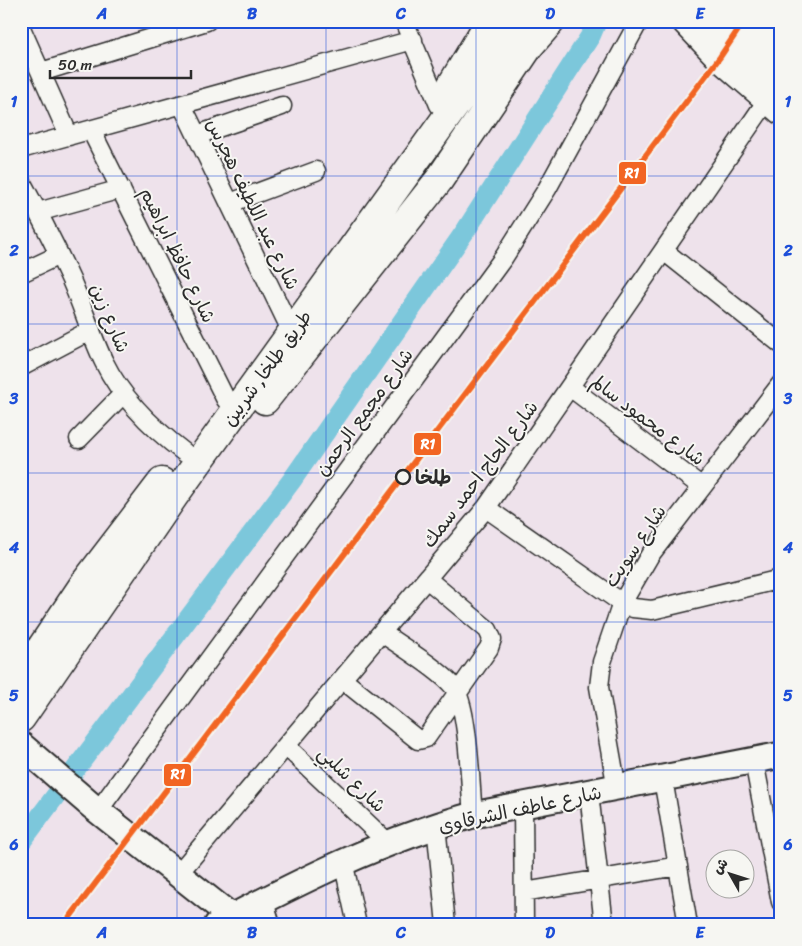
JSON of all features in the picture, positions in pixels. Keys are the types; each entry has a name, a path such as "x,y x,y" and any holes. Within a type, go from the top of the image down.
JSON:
{"main road":[{"name":"طريق طلخا, شربين","path":"21,718 94,590 184,453 287,322 439,106 490,21"},
{"name":"طريق طلخا, شربين","path":"21,678 174,496 516,21"},
{"path":"174,496 268,397 362,279 439,180 530,45 552,21"},
{"path":"686,21 720,57 777,96"},
{"path":"715,21 777,96"},
{"path":"752,21 781,46"},
{"path":"775,21 781,26"}],"street":[{"path":"42,72 207,21"},
{"path":"404,21 439,106"},
{"name":"شارع مجمع الرحمن","path":"92,811 504,256 547,189 639,21"},
{"path":"21,28 69,136"},
{"path":"21,149 413,40"},
{"name":"شارع الحاج احمد سمك","path":"178,874 287,747 486,508 664,251 777,96"},
{"name":"شارع عبد اللطيف هجرس","path":"182,105 287,322"},
{"path":"196,135 282,106"},
{"name":"شارع حافظ ابراهيم","path":"91,130 226,400"},
{"path":"230,203 316,171"},
{"name":"شارع زين","path":"21,181 59,255 105,363 123,394 162,436 184,453"},
{"path":"38,212 121,188"},
{"path":"664,251 781,344"},
{"path":"21,273 59,255"},
{"path":"21,367 91,330"},
{"name":"شارع سويت","path":"617,789 599,686 602,662 622,603 650,555 781,384"},
{"name":"شارع محمود سالم","path":"570,387 702,487"},
{"path":"78,439 123,394"},
{"path":"486,508 622,603 633,608 652,610 781,579"},
{"path":"343,680 419,740 426,738 491,644 491,634 485,627 427,580"},
{"path":"382,633 447,680 458,694 463,713 473,815"},
{"path":"21,745 31,766 178,874 222,922"},
{"name":"شارع شلبي","path":"287,747 387,842"},
{"name":"شارع عاطف الشرقاوى","path":"222,922 264,899 343,861 387,842 436,825 473,815 617,789 781,755"},
{"path":"754,761 781,902"},
{"path":"663,779 688,925"},
{"path":"589,793 604,925"},
{"path":"523,805 524,925"},
{"path":"92,811 222,922"},
{"path":"436,825 446,925"},
{"path":"343,861 357,925"},
{"path":"524,892 678,866"},
{"path":"264,899 271,925"}],"waterway":[{"path":"21,842 292,480 466,230 591,35 597,21"}],"transit line":[{"name":"R1","path":"64,925 720,57 744,21"}],"place":[{"name":"طلخا","path":"403,477"}]}
